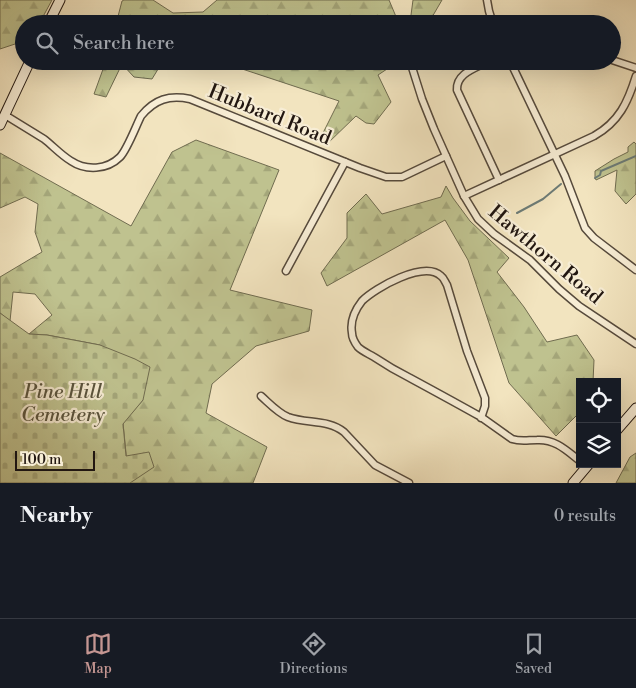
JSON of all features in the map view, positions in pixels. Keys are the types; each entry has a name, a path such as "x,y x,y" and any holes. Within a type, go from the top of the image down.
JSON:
{"street":[{"path":"52,15 60,0"},
{"path":"487,0 490,15"},
{"path":"621,63 636,68"},
{"path":"0,125 26,70"},
{"name":"Hawthorn Road","path":"413,70 428,116 474,214 489,230 530,260 579,306 636,344"},
{"path":"472,70 462,75 458,81 457,90 499,180"},
{"path":"514,70 565,176 586,228 594,238 636,270"},
{"path":"464,196 594,136 609,126 622,109 636,76"},
{"name":"Hubbard Road","path":"4,116 47,141 70,161 83,167 97,168 109,165 121,157 141,116 146,110 165,99 178,97 190,99 379,175 395,178 446,156"},
{"path":"286,271 345,162"},
{"path":"481,418 485,406 485,398 467,351 443,276 431,271 418,272 398,279 368,296 358,306 352,321 352,334 357,346 363,351 481,418 512,439 518,441 543,440 555,442 576,457"},
{"path":"261,396 289,417 340,428 375,465 409,483"},
{"path":"621,425 636,408"},
{"path":"573,483 582,468"}],"green space":[{"path":"0,0 52,0 44,15 15,15 15,44 0,49"},
{"path":"153,0 173,13 203,12 217,0 389,0 395,15 118,15 122,1"},
{"path":"413,0 442,0 433,15 411,15"},
{"path":"103,70 119,70 106,97 94,94"},
{"path":"128,70 158,70 152,79 134,77"},
{"path":"245,70 386,70 378,75 391,102 374,124 366,123 356,116 327,144 319,141 339,101"},
{"path":"196,140 279,170 230,290 312,310 309,331 256,346 212,384 206,413 267,447 253,483 129,483 123,423 143,400 100,345 47,335 29,334 52,315 35,294 13,292 10,321 0,313 0,277 42,252 35,232 38,204 25,197 0,208 0,153 131,226 172,152"},
{"path":"634,142 636,144 636,194 626,204 615,191 617,170 596,180 595,171 628,152 628,147"},
{"path":"446,186 470,221 509,258 497,272 524,307 547,342 577,335 594,360 593,378 576,378 576,416 556,436 509,383 468,260 445,220 327,286 321,273 347,238 347,213 366,194 382,214 441,197"},
{"name":"Pine Hill Cemetery","path":"0,313 29,334 47,335 100,345 150,367 143,400 123,424 126,456 149,452 154,467 130,483 0,483"},
{"path":"636,453 636,483 616,483 630,457"}],"waterway":[{"path":"595,178 600,175 601,171 636,156"},
{"path":"517,213 543,199 561,184"}]}
